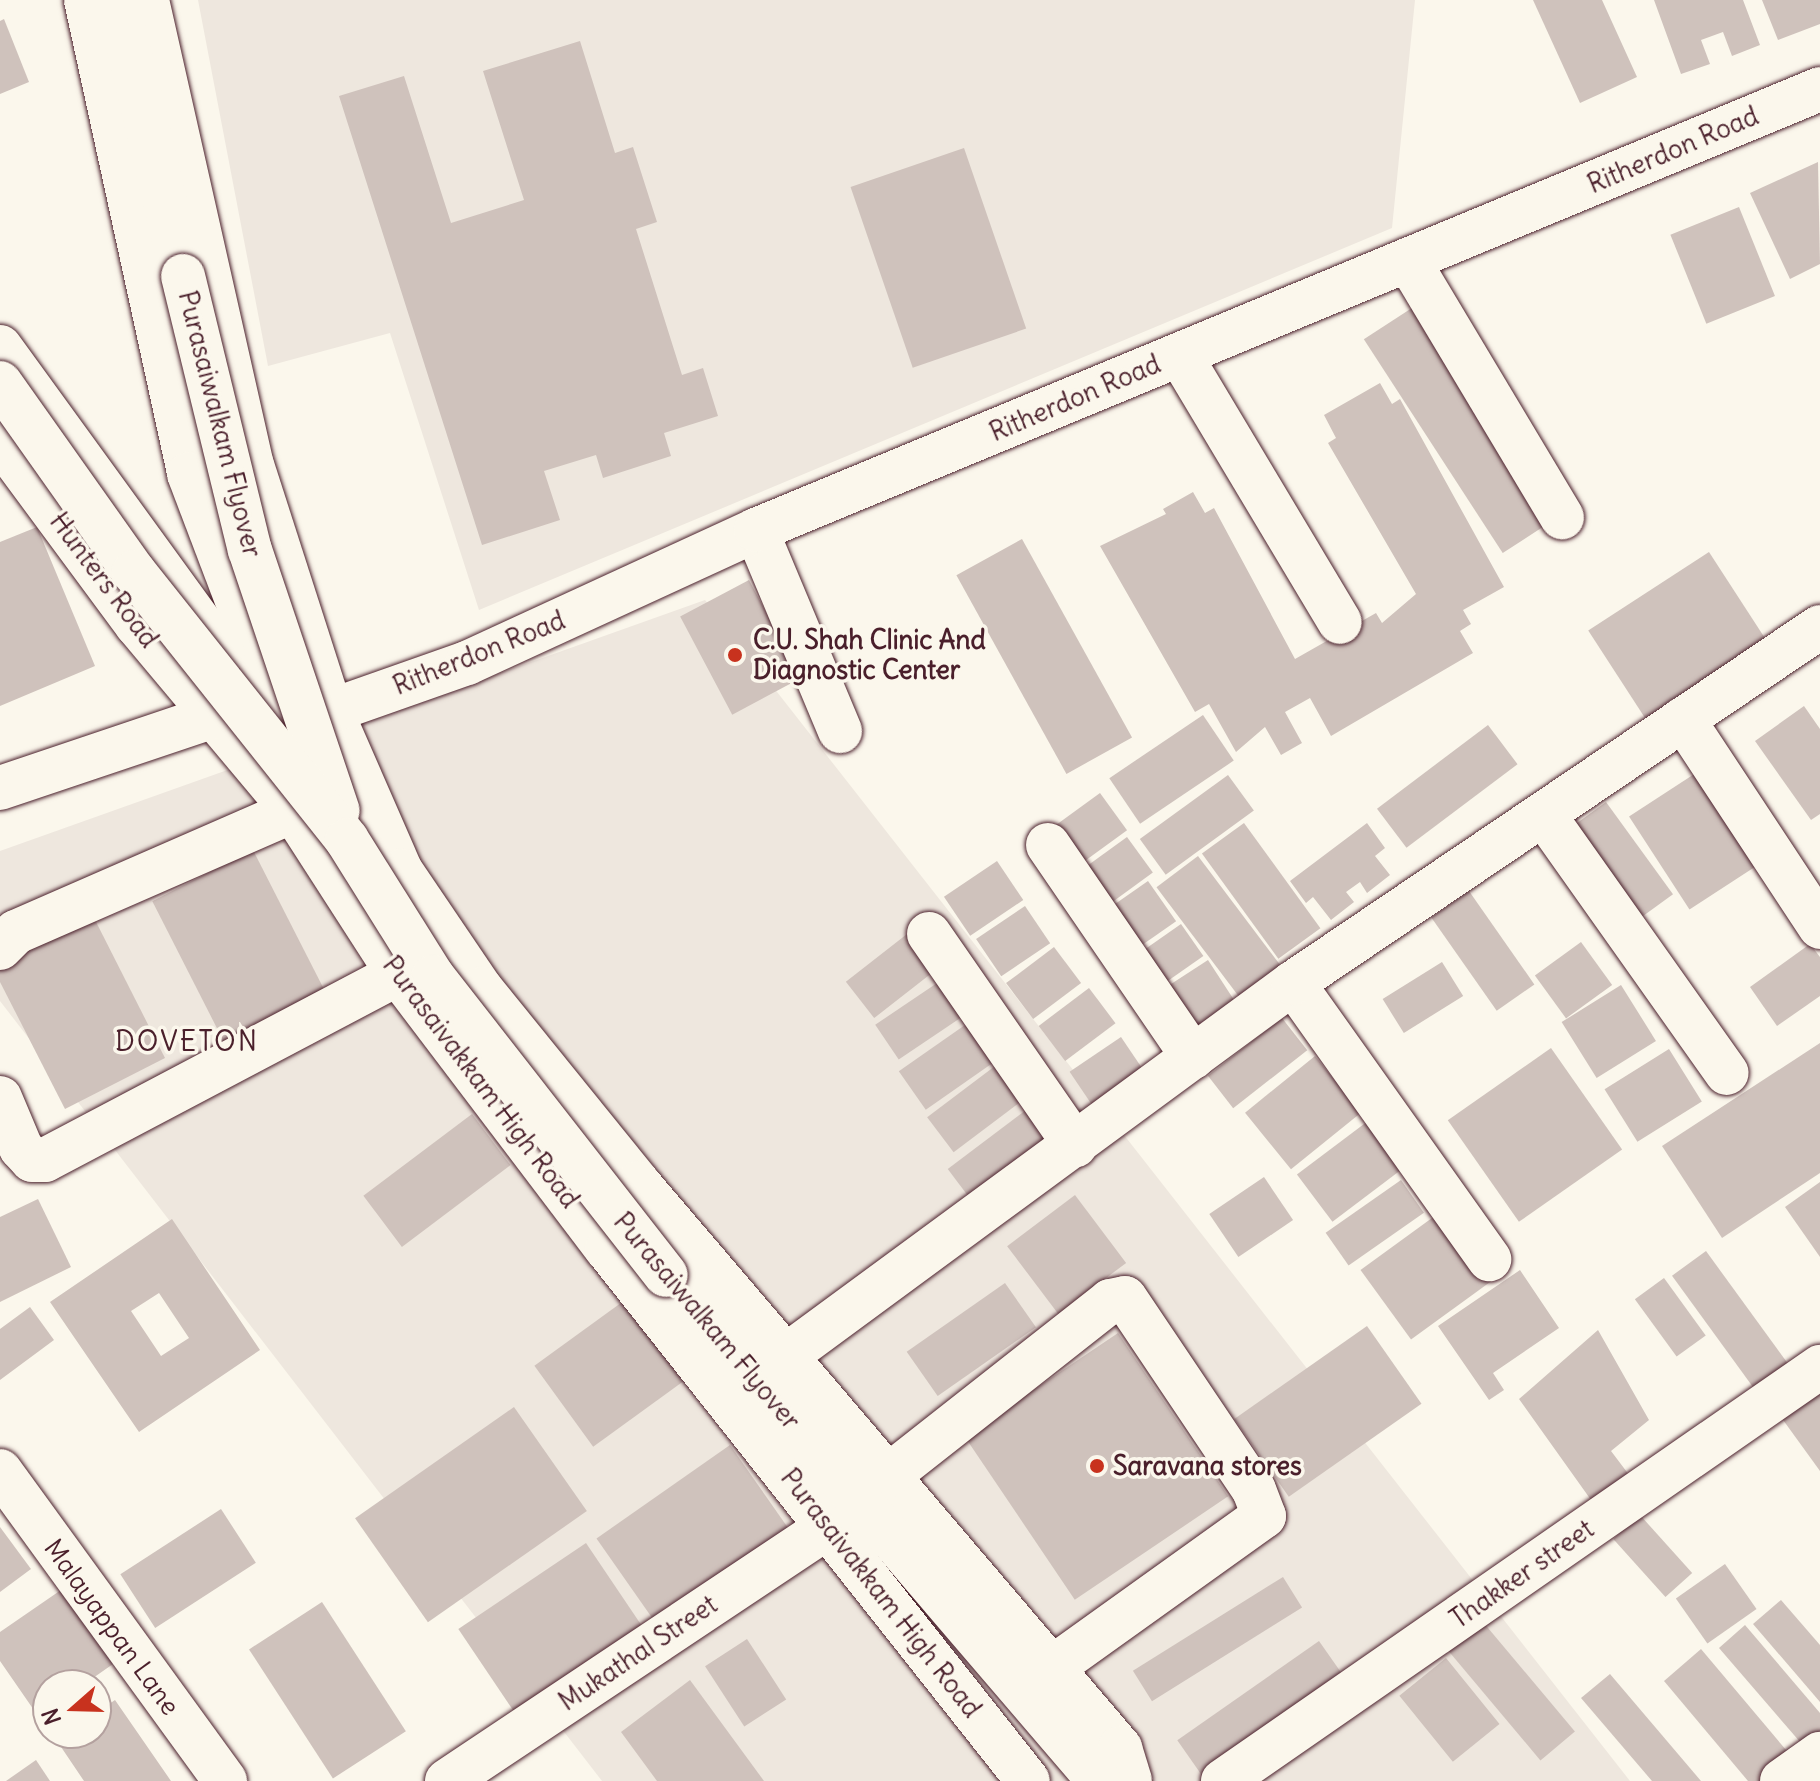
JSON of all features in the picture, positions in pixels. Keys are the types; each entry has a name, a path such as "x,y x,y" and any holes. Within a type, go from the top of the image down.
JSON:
{"street":[{"path":"86,0 189,474 211,601"},
{"name":"Purasaiwalkam Flyover","path":"117,0 250,550 347,840"},
{"path":"147,0 252,465 331,711 401,871 481,989 783,1358 1120,1748 1105,1780"},
{"name":"Ritherdon Road","path":"331,711 467,663 756,530 1820,89"},
{"path":"1408,260 1562,517"},
{"path":"0,347 211,601 267,704"},
{"path":"1180,355 1340,622"},
{"name":"Purasaiwalkam Flyover","path":"0,383 134,572 347,840 433,977 647,1250 1051,1732 1105,1780"},
{"name":"Hunters Road","path":"0,440 137,625 211,717"},
{"path":"189,474 252,465"},
{"path":"756,530 840,731"},
{"path":"137,625 211,601"},
{"path":"783,1358 1293,983 1820,627"},
{"path":"0,788 211,717 267,704 331,711"},
{"name":"Purasaivakkam High Road","path":"211,717 293,811 398,974 1028,1781"},
{"path":"1683,719 1820,927"},
{"path":"0,948 16,932 293,811"},
{"path":"1544,815 1727,1073"},
{"path":"1048,845 1193,1057"},
{"path":"929,934 1075,1145"},
{"path":"0,1098 21,1148 32,1160 45,1160 398,974"},
{"path":"1293,983 1489,1259"},
{"path":"888,1476 1110,1301 1125,1298 1254,1490 1264,1516 1050,1669"},
{"name":"Thakker street","path":"1223,1781 1820,1367"},
{"name":"Malayappan Lane","path":"0,1471 225,1781"},
{"name":"Mukathal Street","path":"447,1781 829,1526"},
{"path":"1782,1781 1820,1754"}],"shaded area":[{"path":"198,0 1415,0 1392,228 479,610 390,333 268,366"},
{"path":"705,600 1630,1781 602,1781 0,1001 0,851"}],"building":[{"path":"1533,0 1602,0 1637,77 1580,103"},
{"path":"1654,0 1743,0 1760,45 1732,56 1723,32 1701,40 1710,64 1681,74"},
{"path":"1762,0 1820,0 1820,24 1778,40"},
{"path":"4,19 29,82 0,94 0,21"},
{"path":"580,41 615,153 633,147 657,222 636,229 682,375 703,368 718,416 664,433 671,456 603,478 596,455 544,471 560,520 482,545 339,96 404,76 451,223 524,200 483,71"},
{"path":"964,148 1026,329 913,368 851,187"},
{"path":"1818,162 1820,264 1790,279 1750,193"},
{"path":"1739,207 1775,296 1706,324 1670,235"},
{"path":"1415,306 1554,520 1503,553 1364,339"},
{"path":"1380,383 1392,404 1400,399 1504,587 1463,610 1471,624 1460,631 1473,653 1331,736 1310,698 1285,712 1302,743 1281,755 1265,727 1236,752 1209,704 1195,712 1100,546 1166,514 1163,509 1193,492 1205,513 1214,508 1295,659 1376,613 1382,623 1416,594 1328,443 1336,438 1324,415"},
{"path":"37,527 95,666 0,706 0,542"},
{"path":"1022,539 1132,738 1066,774 956,575"},
{"path":"1709,552 1773,651 1652,729 1588,630"},
{"path":"749,580 801,678 732,715 680,617"},
{"path":"1804,706 1820,729 1820,814 1811,820 1755,741"},
{"path":"1203,715 1234,761 1140,824 1109,778"},
{"path":"1488,725 1517,764 1406,848 1377,809"},
{"path":"1702,769 1762,862 1689,909 1629,816"},
{"path":"1228,775 1254,811 1166,875 1140,839"},
{"path":"1100,793 1127,830 1077,867 1050,829"},
{"path":"1606,802 1673,894 1638,920 1571,827"},
{"path":"1244,823 1320,928 1278,959 1202,854"},
{"path":"1367,823 1385,848 1375,856 1390,875 1367,893 1360,882 1346,892 1354,902 1331,920 1313,897 1306,903 1290,881"},
{"path":"1127,837 1153,873 1104,908 1078,873"},
{"path":"253,850 327,994 226,1046 152,901"},
{"path":"1198,856 1282,968 1241,999 1156,887"},
{"path":"997,861 1023,900 970,936 944,897"},
{"path":"1148,881 1176,921 1128,955 1100,915"},
{"path":"1469,891 1534,984 1497,1011 1431,917"},
{"path":"1025,906 1050,943 1001,976 976,939"},
{"path":"91,912 165,1058 65,1109 0,982 0,958"},
{"path":"1181,924 1203,956 1153,991 1131,959"},
{"path":"916,927 944,963 874,1018 846,982"},
{"path":"1581,942 1612,985 1566,1018 1535,976"},
{"path":"1810,944 1820,957 1820,996 1777,1026 1750,987"},
{"path":"1054,947 1081,983 1033,1019 1006,983"},
{"path":"1208,960 1235,1001 1184,1034 1157,993"},
{"path":"1442,962 1463,996 1404,1033 1383,999"},
{"path":"949,975 972,1010 899,1060 875,1025"},
{"path":"1621,985 1656,1041 1597,1078 1562,1022"},
{"path":"1089,988 1115,1023 1065,1061 1039,1026"},
{"path":"975,1018 1002,1057 926,1110 899,1071"},
{"path":"1282,1018 1307,1050 1233,1108 1208,1076"},
{"path":"1121,1037 1146,1074 1095,1109 1070,1072"},
{"path":"1820,1043 1820,1173 1722,1238 1662,1146"},
{"path":"1551,1048 1622,1150 1519,1222 1448,1120"},
{"path":"1669,1049 1702,1102 1637,1142 1605,1089"},
{"path":"1315,1056 1361,1113 1291,1169 1245,1113"},
{"path":"1003,1060 1029,1095 954,1152 927,1117"},
{"path":"1034,1104 1061,1140 975,1205 948,1169"},
{"path":"472,1114 511,1165 402,1247 363,1196"},
{"path":"1368,1121 1404,1168 1332,1222 1297,1175"},
{"path":"1264,1177 1293,1220 1238,1257 1209,1214"},
{"path":"1401,1180 1424,1213 1349,1266 1326,1233"},
{"path":"1820,1182 1820,1257 1785,1207"},
{"path":"1075,1195 1126,1263 1058,1314 1007,1246"},
{"path":"38,1199 71,1267 0,1302 0,1217"},
{"path":"1443,1210 1494,1280 1411,1340 1360,1270"},
{"path":"172,1219 260,1350 139,1432 50,1302","holes":["159,1293 189,1338 161,1356 131,1311"]},
{"path":"1706,1251 1792,1369 1758,1394 1672,1276"},
{"path":"1520,1270 1559,1328 1493,1373 1504,1390 1489,1400 1438,1326"},
{"path":"1664,1278 1706,1335 1677,1357 1635,1299"},
{"path":"1005,1283 1036,1327 938,1396 907,1352"},
{"path":"625,1300 684,1381 593,1447 534,1366"},
{"path":"30,1307 54,1340 0,1380 0,1329"},
{"path":"1367,1326 1421,1404 1289,1497 1234,1419"},
{"path":"1598,1330 1649,1420 1611,1451 1639,1488 1601,1514 1519,1399"},
{"name":"Saravana stores","path":"1118,1333 1228,1496 1075,1600 965,1436"},
{"path":"1820,1376 1820,1471 1773,1406"},
{"path":"514,1407 587,1511 428,1622 355,1518"},
{"path":"730,1445 789,1529 655,1622 596,1538"},
{"path":"221,1509 256,1563 155,1628 120,1574"},
{"path":"1640,1515 1692,1573 1665,1597 1613,1539"},
{"path":"0,1527 31,1569 0,1592"},
{"path":"586,1543 644,1629 516,1715 458,1629"},
{"path":"1725,1564 1757,1609 1707,1643 1676,1598"},
{"path":"1283,1577 1302,1608 1152,1701 1133,1671"},
{"path":"61,1590 113,1664 106,1669 32,1669 32,1707 0,1661 0,1632"},
{"path":"1781,1600 1820,1645 1820,1702 1753,1624"},
{"path":"322,1602 406,1731 333,1779 249,1649"},
{"path":"1483,1622 1575,1732 1540,1760 1449,1651"},
{"path":"1745,1625 1820,1713 1820,1739 1807,1750 1719,1648"},
{"path":"747,1639 786,1699 744,1727 705,1666"},
{"path":"1319,1641 1349,1684 1210,1781 1206,1781 1177,1740"},
{"path":"1701,1649 1792,1757 1763,1781 1748,1781 1664,1681"},
{"path":"1446,1658 1499,1724 1453,1762 1399,1696"},
{"path":"1610,1674 1701,1781 1652,1781 1581,1698"},
{"path":"690,1680 764,1781 657,1781 621,1732"},
{"path":"115,1700 171,1781 84,1781 62,1749 112,1749 112,1702"},
{"path":"36,1760 50,1781 6,1781"}],"place":[{"name":"C.U. Shah Clinic And Diagnostic Center","path":"735,655"},
{"name":"Saravana stores","path":"1097,1466"}],"district":[{"name":"DOVETON","path":"187,1041"}]}
